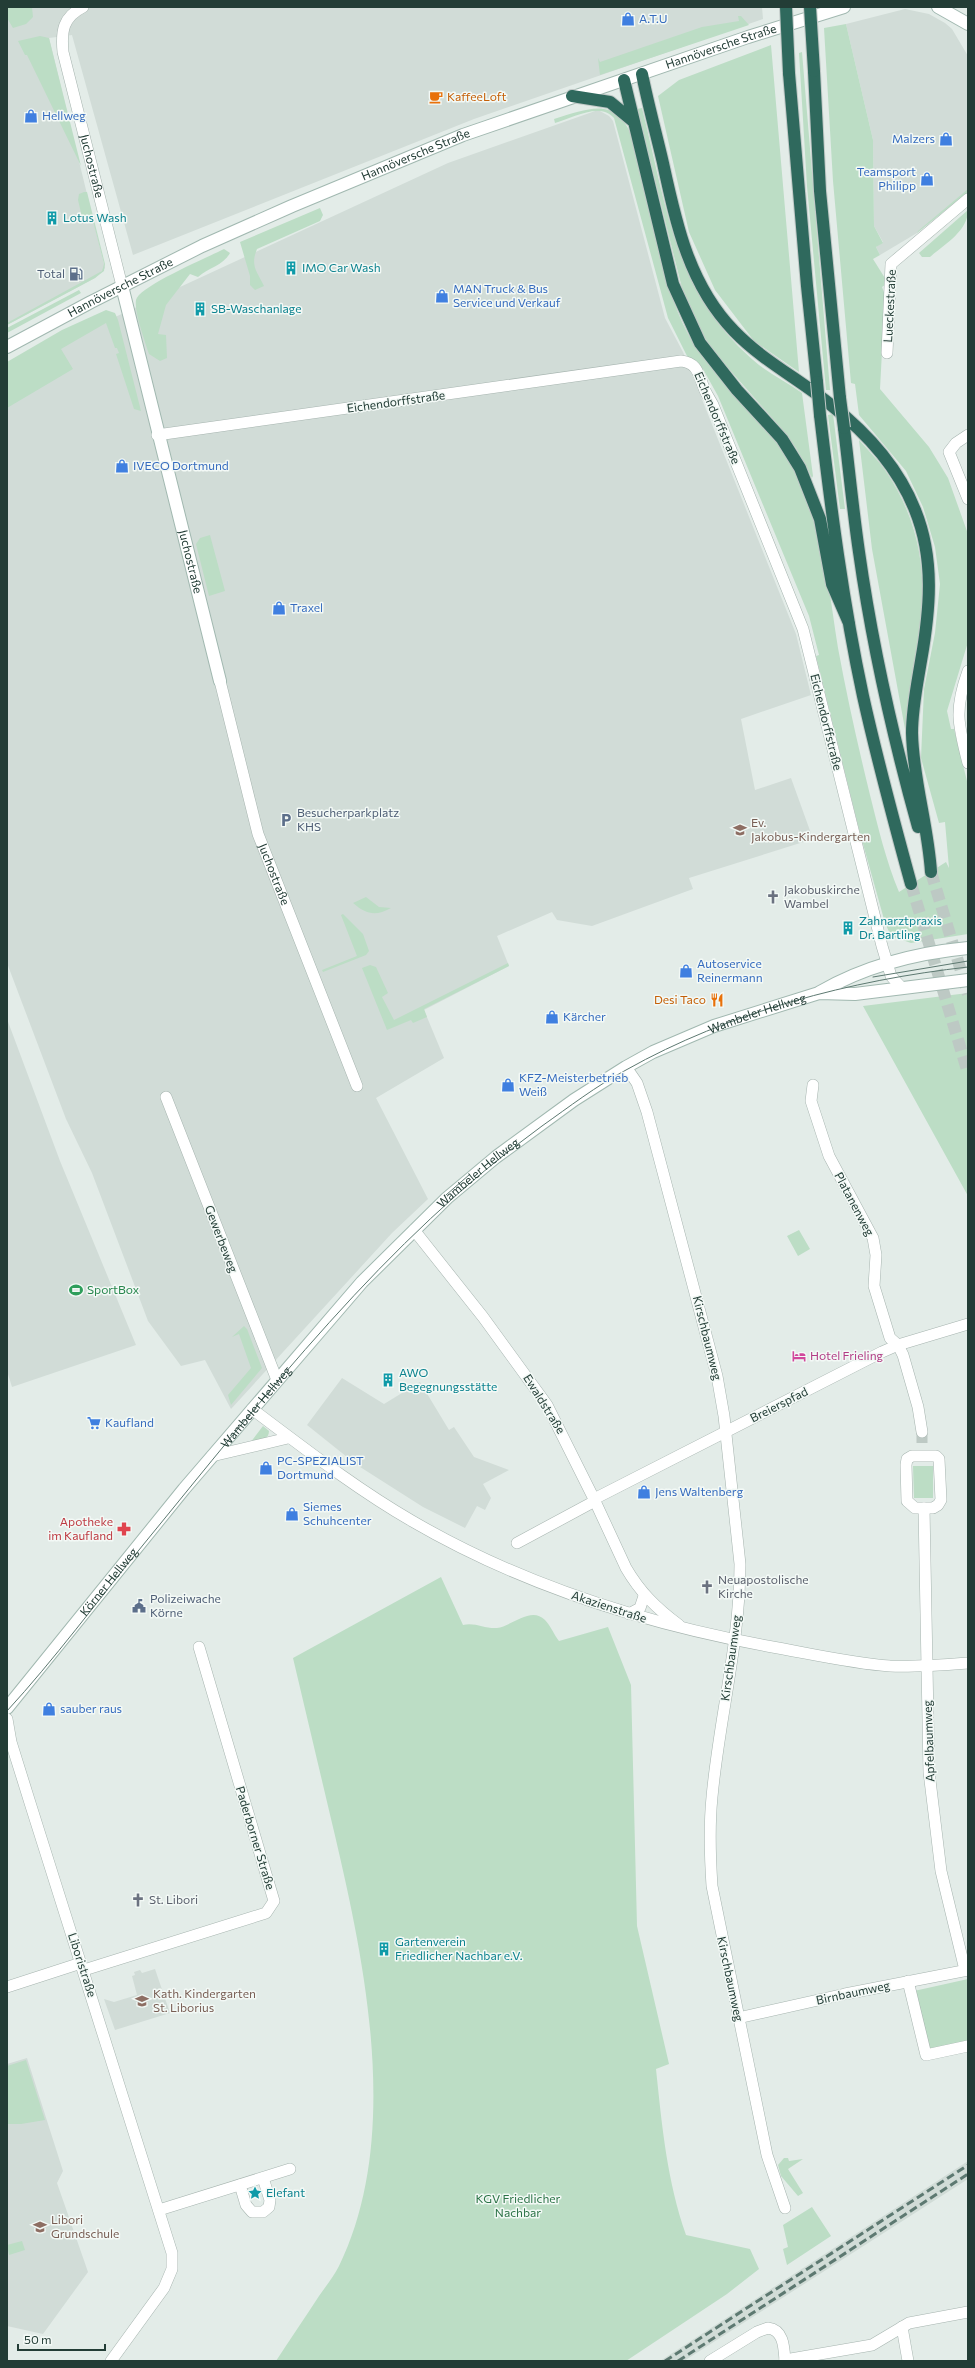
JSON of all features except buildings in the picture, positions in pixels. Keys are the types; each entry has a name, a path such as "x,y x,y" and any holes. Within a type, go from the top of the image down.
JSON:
{"highway":[{"path":"786,7 806,286 833,522 849,623 873,739 911,884"},
{"path":"642,74 679,231 694,272 715,309 756,352 831,404 862,431 898,474 915,508 924,536 931,595 916,691 912,730 913,753 914,771 929,845 931,872 896,747 859,552 844,428 840,398 820,191 810,7"},
{"path":"624,80 672,277 685,313 700,343 737,390 782,439 800,468 820,519 832,584 849,623"},
{"path":"572,96 610,102 634,122"}],"main road":[{"name":"Hannöversche Straße","path":"7,347 122,286 202,246 292,206 463,135 572,96 844,7"},
{"path":"938,7 968,24"},
{"path":"960,7 968,24"},
{"name":"Juchostraße","path":"122,286 157,435 220,682"},
{"name":"Wambeler Hellweg","path":"212,1456 362,1282 414,1230 447,1198 496,1157 574,1100 626,1067 653,1052 714,1026 819,993 850,975 887,963 968,948"},
{"name":"Wambeler Hellweg","path":"819,993 856,994 901,987 968,980"},
{"name":"Körner Hellweg","path":"7,1708 212,1456"}],"street":[{"name":"Juchostraße","path":"83,7 68,17 63,26 61,36 63,52 122,286"},
{"name":"Lueckestraße","path":"888,353 892,264 968,199"},
{"name":"Eichendorffstraße","path":"157,435 681,361 693,364 698,369 704,389 713,405 803,629 887,963 892,976 901,987"},
{"path":"968,435 956,443 949,452 968,499"},
{"path":"968,671 964,698 957,717 968,762"},
{"name":"Juchostraße","path":"220,682 258,834 357,1086"},
{"name":"Kirschbaumweg","path":"626,1067 636,1083 663,1168 717,1376 726,1433 740,1564 735,1640 712,1798 710,1854 716,1915 767,2155 785,2208"},
{"name":"Platanenweg","path":"813,1084 811,1101 829,1156 873,1238 876,1255 874,1286 890,1338 898,1345"},
{"name":"Gewerbeweg","path":"166,1097 277,1380"},
{"name":"Ewaldstraße","path":"414,1230 537,1390 556,1421 595,1500 626,1568 644,1596 683,1628"},
{"name":"Breierspfad","path":"517,1543 608,1492 898,1345 968,1324"},
{"path":"898,1345 918,1407 922,1432"},
{"name":"Akazienstraße","path":"252,1409 288,1438 348,1481 385,1505 477,1556 525,1577 629,1614 735,1640 856,1662 891,1666 927,1666 968,1663"},
{"path":"212,1456 288,1438"},
{"path":"922,1452 936,1456 940,1459 941,1500 938,1505 924,1508 915,1508 909,1505 907,1494 907,1459 922,1452"},
{"name":"Apfelbaumweg","path":"924,1508 927,1666 932,1802 941,1871 967,1970"},
{"path":"629,1614 640,1608 644,1596"},
{"name":"Paderborner Straße","path":"7,1987 82,1967 266,1913 274,1901 199,1647"},
{"name":"Liboristraße","path":"7,1718 15,1755 172,2253 172,2269 164,2288 111,2361"},
{"name":"Birnbaumweg","path":"738,2018 908,1981 919,1981 967,1970"},
{"path":"908,1981 926,2055 968,2046"},
{"path":"159,2210 290,2169"},
{"path":"240,2185 246,2205 252,2212 263,2212 268,2207 270,2200 263,2178"},
{"path":"710,2361 757,2332 768,2328 778,2332 781,2337 785,2361 872,2345 909,2323 968,2312"},
{"path":"902,2327 908,2361"}],"shaded area":[{"path":"7,7 762,7 763,19 474,119 133,255 72,35 49,38 105,268 95,278 7,325"},
{"path":"905,9 929,14 945,23 952,29 968,56 968,192 917,233 880,255 876,247 883,242 874,226 873,140 846,24"},
{"path":"598,110 609,116 613,121 665,318 683,352 796,634 811,695 741,719 755,790 791,778 813,839 689,878 693,889 592,926 557,920 552,912 497,936 509,966 424,1010 444,1058 376,1098 428,1199 392,1233 231,1409 205,1360 181,1366 148,1321 92,1173 66,1119 7,963 7,376 113,318 448,163"},
{"path":"7,1019 60,1161 136,1345 12,1387 7,1371"},
{"path":"342,1378 384,1404 420,1382 449,1430 454,1427 474,1457 509,1470 483,1484 491,1498 485,1510 477,1506 465,1528 423,1507 357,1465 307,1425"},
{"name":"Kath. Kindergarten St. Liborius","path":"155,1969 170,2013 115,2030 104,1999 114,2002 137,1995 132,1976 135,1975 134,1972 140,1970 142,1973"},
{"name":"Libori Grundschule","path":"27,2058 63,2171 57,2183 88,2272 43,2334 7,2326 7,2064"},
{"path":"968,2161 968,2179 684,2361 660,2361"}],"green space":[{"path":"7,7 32,7 33,17 26,24 13,28 7,18"},
{"path":"738,16 741,16 749,25 600,75 598,58 600,62 702,27 739,21"},
{"path":"846,24 873,140 874,226 883,243 876,247 880,255 873,259 888,283 882,287 885,295 880,389 929,447 948,478 968,534 968,642 947,711 951,729 954,729 968,785 968,934 911,943 891,936 885,923 860,833 816,656 819,655 809,616 718,396 703,369 687,356 668,318 614,118 608,113 594,111 555,123 554,119 581,111 603,109 612,111 620,117 628,127 634,142 668,281 681,320 694,344 708,363 771,436 798,474 807,496 823,552 838,648 857,740 883,844 899,892 946,862 949,868 945,822 939,823 921,758 924,689 935,633 940,584 935,547 923,507 906,471 859,415 855,384 851,383 833,181 824,28"},
{"path":"40,36 49,38 81,166 27,55 25,55 18,41"},
{"path":"771,45 799,372 754,341 715,290 689,232 658,96 679,80"},
{"path":"802,52 830,390 826,390 807,186 799,53"},
{"path":"642,108 668,214 678,247 691,279 708,309 731,338 759,365 802,393 813,476 812,478 796,448 774,420 714,352 698,327 683,292 637,109"},
{"path":"968,189 968,192 917,233 918,231"},
{"path":"87,192 105,264 104,271 95,278 7,325 7,323 102,271 104,264 92,217 82,217 78,200 79,194"},
{"path":"320,208 323,215 320,221 257,249 254,264 264,286 255,290 250,285 250,276 240,242"},
{"path":"968,210 967,218 960,231 930,257 922,257 919,253"},
{"path":"224,249 230,253 224,261 198,277 190,274 166,305 158,334 166,335 167,358 160,361 149,354 140,327 137,312 136,300 140,294 161,280"},
{"path":"79,290 81,293 7,333 7,328"},
{"path":"106,310 115,313 118,320 141,411 134,409 116,354 119,353 117,348 115,348 106,323 61,349 73,369 7,408 7,362 62,330"},
{"path":"833,414 845,509 840,509 828,415"},
{"path":"859,440 885,470 903,502 915,533 921,564 923,596 921,627 907,728 905,729 872,549"},
{"path":"210,535 225,591 209,596 196,544 200,538"},
{"path":"366,897 379,907 391,908 380,913 371,913 362,910 353,903"},
{"path":"343,914 363,934 369,951 366,955 323,972 322,970 357,956 341,915"},
{"path":"508,963 509,966 424,1009 427,1017 413,1023 411,1020 387,1030 362,968 370,965 376,967 388,993 382,997 394,1020"},
{"path":"968,993 968,1196 863,1006"},
{"path":"799,1230 810,1249 798,1256 787,1236"},
{"path":"244,1326 247,1329 262,1368 231,1405 228,1395 251,1368 239,1334 232,1337"},
{"path":"263,1426 269,1431 267,1437 265,1439 250,1443"},
{"path":"913,1466 933,1466 933,1498 914,1498"},
{"name":"KGV Friedlicher Nachbar","path":"441,1577 463,1625 472,1624 488,1628 497,1628 503,1627 528,1616 540,1616 549,1625 559,1641 608,1627 631,1685 637,1926 669,2064 656,2069 666,2153 674,2194 686,2235 750,2249 759,2269 727,2294 626,2361 276,2361 339,2266 358,2215 369,2160 373,2104 372,2046 356,1931 293,1658"},
{"path":"968,1979 968,2042 928,2051 914,1991"},
{"path":"26,2060 45,2120 21,2124 7,2124 7,2066"},
{"path":"784,2158 788,2158 789,2161 803,2159 788,2169 803,2193 798,2196 781,2176 778,2165"},
{"path":"812,2207 831,2236 787,2265 783,2249 788,2247 783,2225"},
{"path":"22,2241 25,2250 9,2255 7,2245"}],"tunnel":[{"path":"931,872 968,994"},
{"path":"911,884 968,1073"},
{"path":"922,1432 922,1448"}],"tram line":[{"path":"873,977 968,961"},
{"path":"7,1711 59,1650 281,1377 329,1322 379,1269 431,1219 485,1171 542,1126 615,1076 665,1049 706,1031 749,1015 836,990 880,980 968,967"},
{"path":"446,1195 469,1175"}],"railway":[{"path":"665,2361 968,2165"},
{"path":"678,2361 968,2174"}],"place":[{"name":"A.T.U","path":"628,19"},
{"name":"KaffeeLoft","path":"436,97"},
{"name":"Hellweg","path":"31,116"},
{"name":"Malzers","path":"946,139"},
{"name":"Teamsport Philipp","path":"927,179"},
{"name":"Lotus Wash","path":"52,218"},
{"name":"IMO Car Wash","path":"291,268"},
{"name":"Total","path":"76,274"},
{"name":"MAN Truck & Bus Service und Verkauf","path":"442,296"},
{"name":"SB-Waschanlage","path":"200,309"},
{"name":"IVECO Dortmund","path":"122,466"},
{"name":"Traxel","path":"279,608"},
{"name":"Besucherparkplatz KHS","path":"286,820"},
{"name":"Ev. Jakobus-Kindergarten","path":"740,830"},
{"name":"Jakobuskirche Wambel","path":"773,897"},
{"name":"Zahnarztpraxis Dr. Bartling","path":"848,928"},
{"name":"Autoservice Reinermann","path":"686,971"},
{"name":"Desi Taco","path":"717,1000"},
{"name":"Kärcher","path":"552,1017"},
{"name":"KFZ-Meisterbetrieb Weiß","path":"508,1085"},
{"name":"SportBox","path":"76,1290"},
{"name":"Hotel Frieling","path":"799,1356"},
{"name":"AWO Begegnungsstätte","path":"388,1380"},
{"name":"Kaufland","path":"94,1423"},
{"name":"PC-SPEZIALIST Dortmund","path":"266,1468"},
{"name":"Jens Waltenberg","path":"644,1492"},
{"name":"Siemes Schuhcenter","path":"292,1514"},
{"name":"Apotheke im Kaufland","path":"124,1529"},
{"name":"Neuapostolische Kirche","path":"707,1587"},
{"name":"Polizeiwache Körne","path":"139,1606"},
{"name":"sauber raus","path":"49,1709"},
{"name":"St. Libori","path":"138,1900"},
{"name":"Gartenverein Friedlicher Nachbar e.V.","path":"384,1949"},
{"name":"Kath. Kindergarten St. Liborius","path":"142,2001"},
{"name":"Elefant","path":"255,2193"},
{"name":"Libori Grundschule","path":"40,2227"}]}
